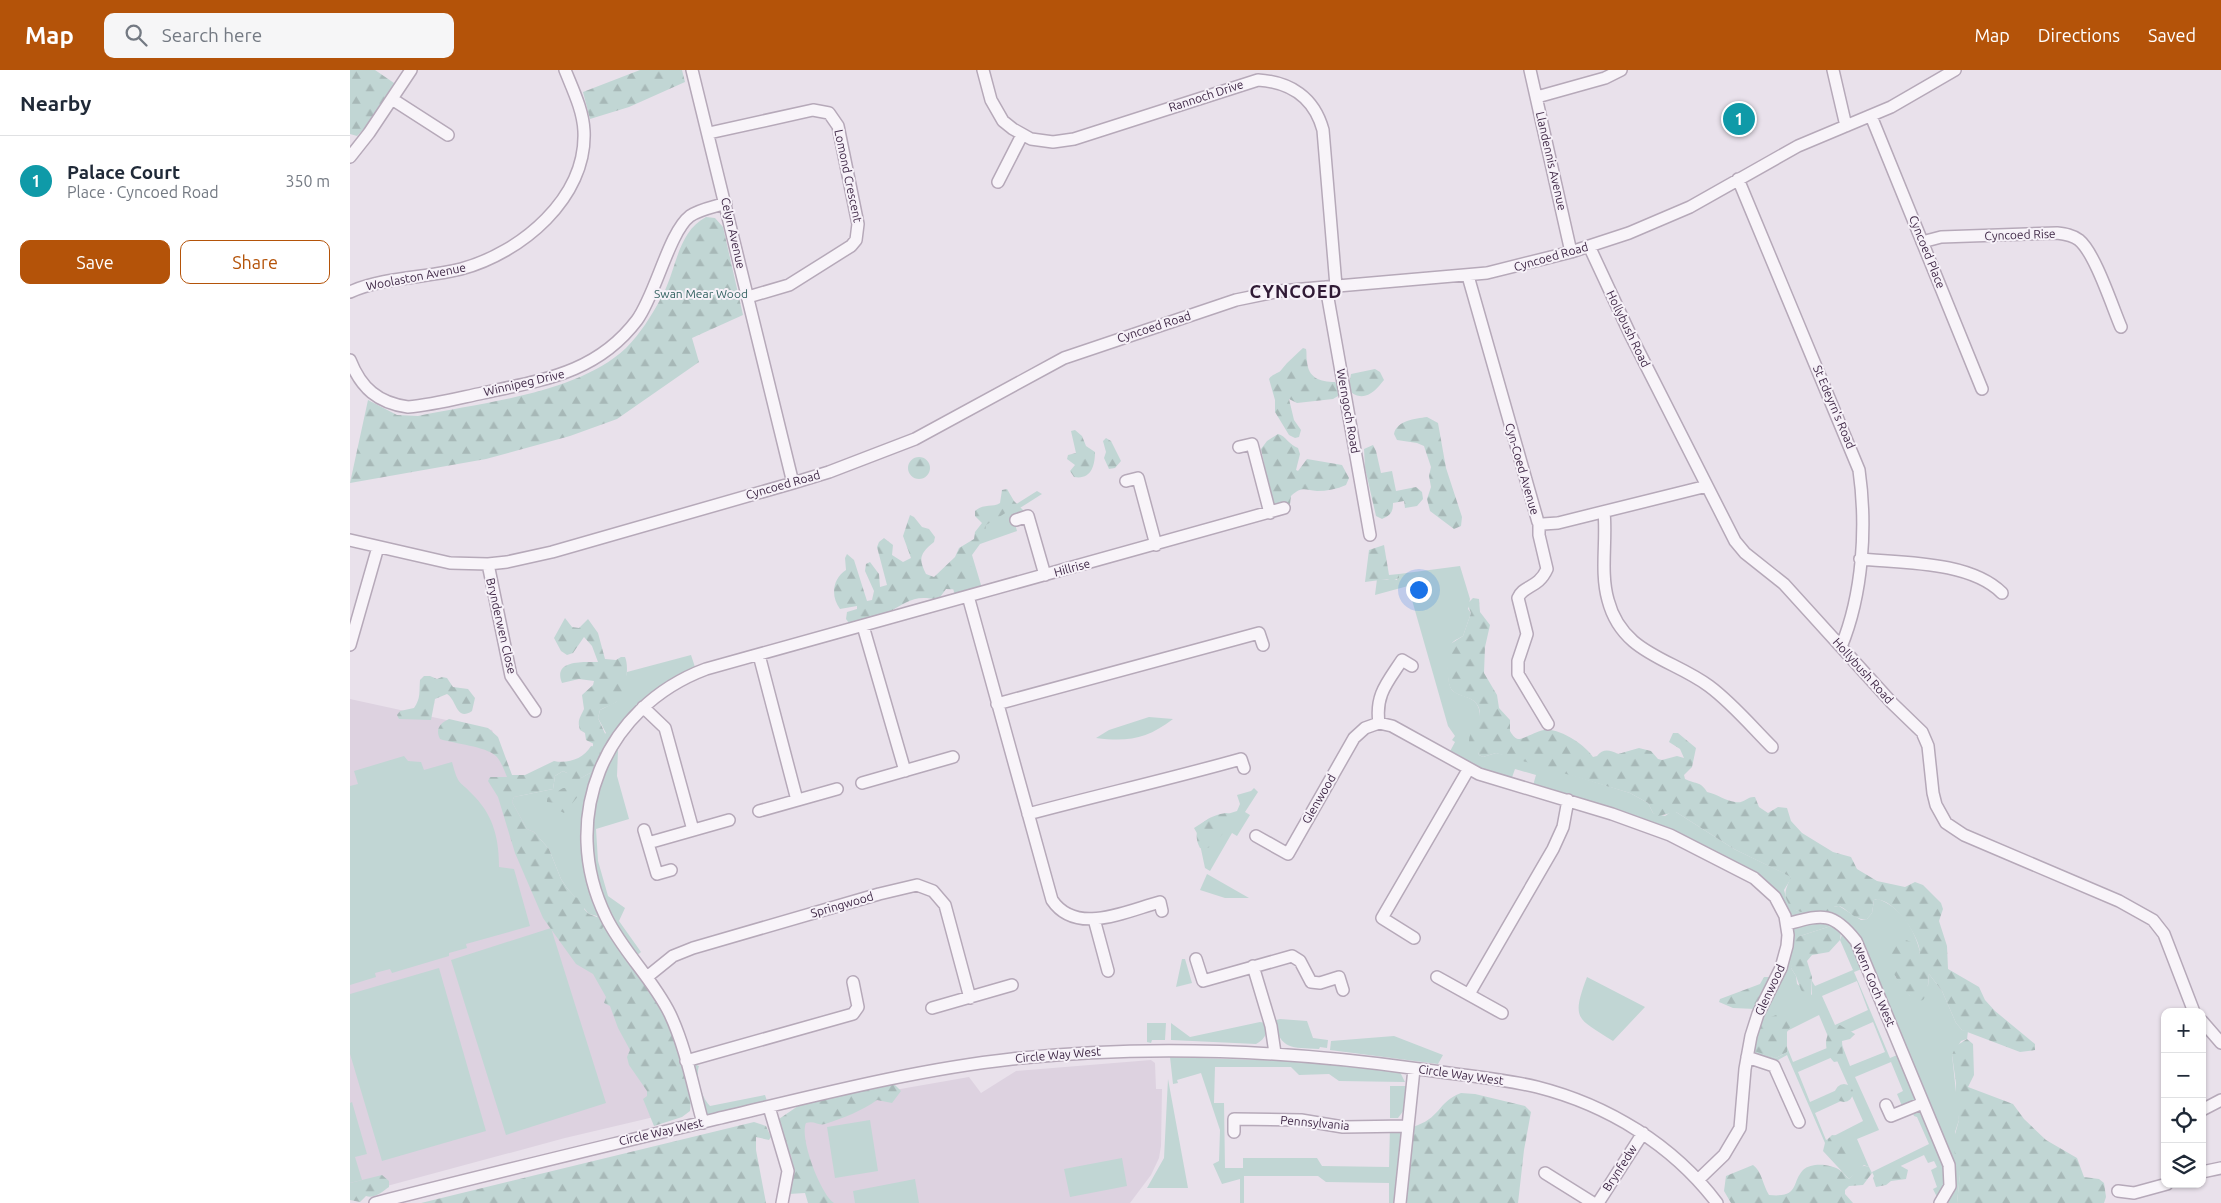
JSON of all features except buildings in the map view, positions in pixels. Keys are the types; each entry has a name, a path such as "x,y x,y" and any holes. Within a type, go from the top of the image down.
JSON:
{"street":[{"path":"350,156 411,70"},
{"name":"Woolaston Avenue","path":"350,292 371,285 458,270 477,264 518,241 551,213 574,179 584,144 582,116 565,70"},
{"name":"Celyn Avenue","path":"692,70 709,133 793,483"},
{"name":"Rannoch Drive","path":"983,70 996,111 1003,121 1022,135 1041,142 1064,142 1244,82 1268,80 1290,86 1304,96 1313,106 1323,130 1331,287"},
{"name":"Llandennis Avenue","path":"1530,70 1571,252"},
{"path":"1536,97 1605,78 1621,70"},
{"path":"1833,70 1846,126"},
{"name":"Cyncoed Road","path":"350,540 450,563 488,564 552,552 793,483 836,470 915,439 969,411 1037,371 1082,351 1248,296 1468,276 1511,268 1571,252 1650,225 1690,207 1790,150 1871,116 1910,97 1955,70"},
{"path":"392,99 448,135"},
{"name":"Lomond Crescent","path":"709,133 813,110 828,113 838,126 858,224 856,240 851,246 789,285 748,297"},
{"name":"Cyncoed Place","path":"1871,116 1982,389"},
{"path":"998,182 1022,135"},
{"name":"St Edeyrn's Road","path":"1738,179 1856,459 1861,480 1862,520 1860,559 1853,607 1840,647"},
{"name":"Winnipeg Drive","path":"350,360 359,380 371,393 389,403 408,407 545,380 570,373 608,350 636,320 651,296 676,236 684,222 699,212 726,203"},
{"name":"Cyncoed Rise","path":"1922,242 1950,237 2057,233 2072,236 2086,247 2091,256 2121,327"},
{"name":"Hollybush Road","path":"1589,246 1739,547 1784,584 1926,739 1932,793 1940,815 1946,823 1964,835 2119,900 2153,920 2164,934 2192,1008"},
{"name":"Cyn-Coed Avenue","path":"1468,276 1536,520 1539,523 1558,523 1707,486"},
{"name":"Werngoch Road","path":"1331,287 1370,535"},
{"path":"1239,447 1252,444 1270,514"},
{"path":"1126,481 1138,478 1156,545"},
{"name":"Hillrise","path":"968,596 1270,514 1284,508"},
{"path":"1604,512 1606,591 1612,612 1620,626 1628,637 1648,653 1698,679 1716,691 1772,748"},
{"path":"1016,520 1028,516 1045,575"},
{"path":"1539,523 1539,535 1547,569 1538,583 1524,590 1518,598 1527,634 1517,667 1521,680 1548,724"},
{"path":"350,645 378,547"},
{"path":"1860,559 1950,569 1992,583 2002,593"},
{"name":"Brynderwen Close","path":"488,564 511,676 534,711"},
{"path":"703,1122 686,1061 670,1014 605,916 592,876 586,843 589,808 599,770 615,739 643,707 664,691 697,673 968,596 1052,900 1068,916 1082,920 1094,919 1160,902 1162,911"},
{"path":"863,626 905,771"},
{"path":"998,704 1260,633 1263,645"},
{"path":"758,655 797,800"},
{"path":"1379,723 1377,706 1380,695 1402,660 1412,666"},
{"path":"643,707 665,728 693,830"},
{"name":"Glenwood","path":"1256,836 1288,854 1354,738 1365,728 1379,723 1392,726 1468,770 1568,800 1670,835 1754,878 1775,897 1787,924 1786,956 1755,1023 1747,1057 1740,1128 1724,1156 1698,1180"},
{"path":"862,783 953,757"},
{"path":"1028,814 1144,786 1241,759 1244,768"},
{"path":"1414,938 1382,918 1468,770"},
{"path":"759,812 837,789"},
{"path":"1468,994 1553,849 1563,826 1568,800"},
{"path":"648,843 729,820"},
{"path":"644,830 657,874 671,870"},
{"name":"Springwood","path":"647,977 673,956 693,948 896,889 917,885 933,891 945,905 970,998"},
{"name":"Wern Goch West","path":"1787,924 1813,917 1830,917 1843,925 1861,950 1950,1172 1950,1186 1940,1203"},
{"path":"1094,919 1108,971"},
{"path":"1196,959 1203,981 1292,956 1300,961 1311,982 1320,983 1339,977 1343,990"},
{"path":"1253,966 1271,1026 1275,1054"},
{"path":"1437,977 1502,1013"},
{"path":"686,1061 853,1014 858,1007 852,982"},
{"path":"932,1008 1012,986"},
{"path":"2206,1026 2221,1043"},
{"name":"Circle Way West","path":"375,1203 769,1106 891,1078 1014,1059 1144,1050 1275,1054 1414,1069 1539,1088 1600,1108 1643,1133 1698,1180 1717,1203"},
{"path":"1747,1057 1774,1066 1799,1122"},
{"path":"1400,1203 1414,1069"},
{"path":"2206,1108 2221,1100"},
{"path":"1886,1105 1891,1116 1923,1104"},
{"path":"769,1106 786,1162 788,1180 785,1202"},
{"name":"Pennsylvania","path":"1234,1132 1234,1119 1301,1120 1343,1127 1408,1126"},
{"name":"Brynfedw","path":"1598,1203 1643,1133"},
{"path":"2206,1171 2221,1168"},
{"name":"Brynfedw","path":"1545,1173 1593,1203"},
{"path":"2118,1191 2134,1193 2161,1185"}],"shaded area":[{"path":"350,699 492,730 511,780 671,1113 565,1138 350,1196"},
{"path":"1151,1060 1155,1063 1156,1089 1162,1089 1161,1146 1159,1158 1151,1175 1130,1203 815,1203 794,1176 784,1140 791,1116 889,1091 969,1077 981,1093 1016,1071"}],"green space":[{"path":"350,70 375,70 394,83 395,87 373,125 367,126 357,136 350,134"},
{"path":"640,70 682,70 685,82 629,107 590,119 583,92"},
{"name":"Swan Mear Wood","path":"706,217 715,218 723,227 743,315 692,338 699,362 617,419 570,436 486,459 350,483 368,400 397,415 418,416 528,394 582,376 606,364 626,348 645,324 666,287 683,243 696,224"},
{"path":"1303,348 1306,349 1308,367 1312,375 1320,380 1335,382 1340,391 1338,396 1333,399 1297,403 1289,399 1294,420 1301,430 1299,437 1295,438 1289,435 1275,412 1275,400 1269,379 1281,371"},
{"path":"1375,369 1380,372 1384,380 1378,388 1370,394 1362,396 1352,393 1349,385 1351,374"},
{"path":"1427,417 1438,423 1446,468 1462,517 1461,526 1454,529 1430,511 1427,499 1431,487 1429,476 1431,467 1424,446 1397,440 1394,434 1396,429 1403,423"},
{"path":"1075,430 1082,436 1086,446 1095,452 1091,471 1080,477 1074,477 1070,471 1075,465 1067,459 1068,455 1076,453 1071,431"},
{"path":"1278,434 1298,448 1300,454 1296,470 1298,471 1307,459 1342,465 1349,478 1346,485 1324,491 1301,490 1291,496 1290,504 1273,505 1261,449 1267,441"},
{"path":"1106,438 1111,441 1121,461 1115,468 1109,469 1104,458 1106,452 1103,441"},
{"path":"1373,445 1381,473 1392,471 1396,491 1416,487 1422,492 1423,499 1417,506 1405,508 1404,501 1393,503 1392,511 1388,516 1382,519 1376,516 1365,468 1364,449"},
{"path":"919,457 927,460 930,468 927,476 919,479 911,476 908,468 911,460"},
{"path":"1007,489 1014,501 1024,511 1024,516 1013,519 1007,512 986,525 986,530 979,543 965,558 965,563 972,567 971,577 965,580 966,590 946,589 938,600 922,598 911,600 878,617 849,623 846,619 847,612 857,609 857,606 840,609 834,593 838,578 846,570 845,558 847,554 854,560 867,601 872,600 874,591 865,571 866,564 870,562 879,574 880,587 887,585 877,547 884,538 893,545 892,555 903,562 911,558 903,536 910,515 922,527 929,529 935,537 934,542 923,553 921,560 926,574 934,577 955,557 959,548 974,539 975,532 982,523 975,516 975,511 982,507 1000,503 1002,490"},
{"path":"1037,491 1042,494 1012,513 1017,531 980,544 972,555 981,585 981,593 956,600 951,580 982,526"},
{"path":"1384,545 1389,575 1399,574 1399,578 1392,581 1387,579 1365,582 1369,550"},
{"path":"1460,566 1470,599 1468,609 1471,613 1463,636 1451,645 1448,658 1448,673 1452,690 1474,701 1479,709 1480,720 1477,744 1479,755 1483,757 1496,753 1514,757 1630,793 1648,803 1653,813 1665,816 1671,812 1676,812 1734,849 1792,877 1784,890 1793,908 1799,911 1813,911 1839,906 1861,920 1867,919 1872,913 1874,900 1878,899 1900,913 1911,928 1920,952 1919,954 1915,949 1895,976 1910,996 1928,986 1929,974 1942,991 1956,1023 1962,1030 1968,1031 1967,1039 1961,1041 1952,1055 1959,1120 1955,1132 1960,1174 1957,1203 1940,1203 1933,1189 1937,1187 1931,1170 1937,1167 1934,1161 1928,1163 1924,1155 1875,1178 1872,1172 1929,1144 1911,1108 1902,1106 1897,1094 1903,1091 1891,1062 1855,1077 1879,1130 1857,1139 1869,1167 1864,1165 1849,1179 1823,1151 1825,1143 1787,1055 1771,1064 1747,1057 1787,946 1775,897 1714,856 1532,789 1536,775 1515,769 1510,783 1447,757 1455,742 1452,740 1455,736 1448,726 1408,586 1375,595 1377,579 1397,580 1399,574","holes":["1834,925 1842,935 1840,940 1853,970 1815,986 1812,981 1812,995 1797,984 1796,976 1791,968 1800,936","1867,967 1902,1053 1890,1058 1854,972","1857,981 1868,1010 1835,1025 1822,996","1819,1015 1832,1046 1793,1062 1787,1047 1787,1052 1776,1058 1768,1055 1787,1031","1873,1022 1885,1052 1850,1066 1839,1037","1835,1056 1848,1085 1810,1102 1798,1072","1852,1096 1863,1121 1826,1140 1815,1113"]},
{"path":"1473,598 1479,599 1480,612 1490,625 1485,647 1484,673 1497,695 1499,708 1510,720 1510,731 1515,738 1521,739 1541,731 1557,731 1584,747 1593,757 1604,751 1618,754 1639,748 1651,751 1658,759 1662,760 1677,756 1684,758 1680,749 1669,742 1673,733 1678,733 1696,748 1692,767 1684,775 1685,779 1700,784 1707,792 1732,801 1741,802 1755,797 1759,807 1768,813 1778,807 1787,808 1791,821 1802,833 1833,852 1851,857 1857,869 1877,881 1905,887 1915,882 1923,885 1941,903 1943,909 1939,921 1947,946 1948,969 1979,987 1985,1000 1995,1011 2035,1044 2035,1050 2020,1052 1962,1030 1956,1023 1942,991 1929,974 1927,994 1923,1000 1916,1002 1910,996 1893,971 1890,952 1893,944 1901,938 1911,942 1920,954 1919,947 1911,929 1889,904 1881,900 1874,900 1872,913 1867,919 1853,916 1840,906 1834,907 1826,913 1801,912 1792,909 1785,893 1791,877 1734,849 1676,812 1658,816 1653,813 1648,803 1630,793 1496,753 1483,757 1479,755 1477,749 1469,742 1469,737 1478,721 1480,711 1475,702 1452,690 1447,669 1449,645 1463,636 1471,613 1467,604"},
{"path":"565,618 572,627 579,628 588,619 598,633 605,659 616,660 625,657 627,675 624,688 615,703 600,710 598,718 607,738 605,743 596,745 586,740 585,733 579,727 579,719 584,709 582,695 593,685 594,681 579,679 562,683 560,675 566,666 578,662 598,662 592,646 584,637 573,653 567,655 561,651 554,638"},
{"path":"691,655 697,673 679,681 615,739 618,750 617,776 629,819 596,829 598,861 608,896 625,908 619,921 641,952 630,961 601,931 597,916 589,914 567,888 561,879 549,849 534,832 527,829 512,802 514,797 553,789 555,776 563,771 579,779 592,772 598,748 593,747 593,743 606,733 598,718 600,710 616,702 623,689 627,672"},
{"path":"424,676 437,679 447,678 453,687 468,689 475,698 472,711 467,714 460,712 447,694 435,699 431,720 399,719 397,715 400,711 414,708 418,701 420,680"},
{"path":"1149,717 1173,719 1164,726 1137,738 1118,740 1096,738 1109,730"},
{"path":"449,719 488,728 498,737 512,775 525,775 554,761 565,762 575,760 591,746 598,747 601,755 592,772 574,782 569,780 567,773 563,771 555,776 553,789 514,797 512,802 527,829 534,832 549,849 561,879 567,888 575,897 581,899 585,904 584,909 589,914 602,919 604,925 601,931 612,936 646,983 664,1012 678,1046 689,1089 690,1111 682,1117 654,1126 643,1099 647,1096 647,1091 629,1065 627,1057 630,1050 618,1028 610,1006 604,1003 606,997 593,974 576,964 543,918 515,853 498,797 488,781 490,777 507,777 501,763 496,756 485,750 440,739 438,729 443,722"},
{"path":"404,756 408,761 421,762 424,770 452,762 458,780 475,797 491,821 498,847 499,867 514,869 530,926 466,944 467,948 449,953 449,956 392,973 390,969 375,973 376,977 350,985 350,786 358,784 354,771"},
{"path":"563,788 576,788 580,794 564,813 560,811 558,803 547,802 547,798"},
{"path":"1254,788 1258,792 1245,812 1250,815 1237,836 1232,833 1210,871 1205,868 1198,835 1194,828 1205,821 1237,811 1240,804 1237,795 1251,791"},
{"path":"1226,813 1231,814 1234,820 1232,823 1212,846 1205,849 1200,848 1197,841 1198,828 1212,817"},
{"path":"1207,874 1249,898 1225,898 1200,890"},
{"path":"1834,925 1841,931 1840,940 1829,952 1812,955 1807,961 1812,977 1811,997 1809,998 1801,990 1791,968 1793,941 1800,936"},
{"path":"551,928 606,1103 506,1135 451,960"},
{"path":"1182,959 1185,959 1192,983 1176,987"},
{"path":"439,968 486,1131 382,1161 350,1054 350,994"},
{"path":"1587,977 1645,1007 1613,1041 1585,1022 1580,1016 1579,1002"},
{"path":"1764,977 1769,977 1769,981 1755,1009 1733,1008 1719,1002 1720,999 1760,984"},
{"path":"1787,1012 1793,1016 1791,1026 1787,1032 1787,1052 1776,1058 1754,1051 1757,1035 1762,1024 1772,1017"},
{"path":"1280,1019 1307,1021 1313,1038 1328,1040 1327,1048 1301,1048 1284,1043 1276,1031 1273,1021"},
{"path":"1260,1022 1265,1023 1266,1033 1264,1038 1256,1044 1171,1040 1171,1023 1190,1037"},
{"path":"1147,1023 1166,1023 1165,1040 1147,1042"},
{"path":"1840,1025 1855,1034 1850,1039 1842,1041 1843,1057 1840,1061 1834,1062 1828,1053 1826,1042 1830,1031"},
{"path":"1394,1036 1443,1055 1438,1064 1330,1050 1331,1041"},
{"path":"1967,1039 1973,1044 1974,1075 1968,1087 2013,1104 2024,1119 2046,1140 2077,1158 2084,1177 2099,1179 2104,1183 2106,1197 2104,1203 1957,1203 1960,1174 1955,1158 1954,1138 1959,1120 1952,1055 1956,1046"},
{"path":"1170,1057 1320,1062 1400,1072 1405,1082 1339,1081 1329,1074 1299,1075 1291,1067 1215,1067 1214,1103 1224,1103 1225,1168 1243,1168 1243,1158 1317,1158 1322,1166 1389,1167 1390,1126 1408,1126 1400,1203 1389,1203 1389,1183 1326,1182 1318,1176 1244,1176 1244,1203 1240,1203 1240,1179 1222,1184 1213,1164 1219,1161 1220,1130 1201,1073 1177,1080 1178,1083 1173,1084"},
{"path":"686,1061 699,1066 700,1087 704,1098 710,1106 765,1095 769,1107 703,1123"},
{"path":"1168,1079 1188,1188 1147,1188 1164,1158"},
{"path":"893,1083 901,1091 892,1103 877,1100 859,1111 825,1124 806,1123 806,1141 812,1166 823,1189 834,1203 808,1203 805,1193 789,1194 789,1166 792,1160 791,1155 785,1151 777,1124 779,1119 798,1106 816,1099 821,1100"},
{"path":"1844,1084 1850,1087 1853,1093 1850,1099 1844,1102 1838,1099 1835,1093 1838,1087"},
{"path":"1390,1086 1406,1086 1404,1110 1398,1118 1390,1118"},
{"path":"1461,1093 1475,1094 1525,1106 1531,1112 1524,1150 1518,1203 1404,1203 1412,1127 1429,1120 1447,1101"},
{"path":"352,1102 367,1154 355,1157 362,1180 350,1183 350,1103"},
{"path":"870,1120 878,1171 835,1178 827,1127"},
{"path":"754,1122 766,1126 771,1137 769,1140 756,1137 756,1150 766,1203 421,1203"},
{"path":"1832,1135 1841,1136 1853,1144 1855,1154 1849,1162 1840,1162 1827,1149 1828,1139"},
{"path":"1122,1158 1127,1186 1070,1197 1064,1169"},
{"path":"1753,1165 1758,1171 1769,1195 1790,1192 1803,1170 1811,1166 1833,1167 1841,1171 1849,1179 1862,1166 1869,1167 1872,1173 1863,1185 1849,1186 1845,1190 1845,1194 1853,1203 1731,1203 1724,1191 1726,1176"},
{"path":"1899,1165 1908,1170 1906,1179 1891,1181 1886,1185 1876,1187 1873,1178 1875,1174"},
{"path":"382,1175 389,1181 389,1187 375,1196 366,1196 360,1202 350,1200 350,1183"},
{"path":"915,1179 919,1203 855,1203 853,1191"}],"place":[{"name":"Palace Court","path":"1739,119"}],"district":[{"name":"CYNCOED","path":"1296,292"}]}
